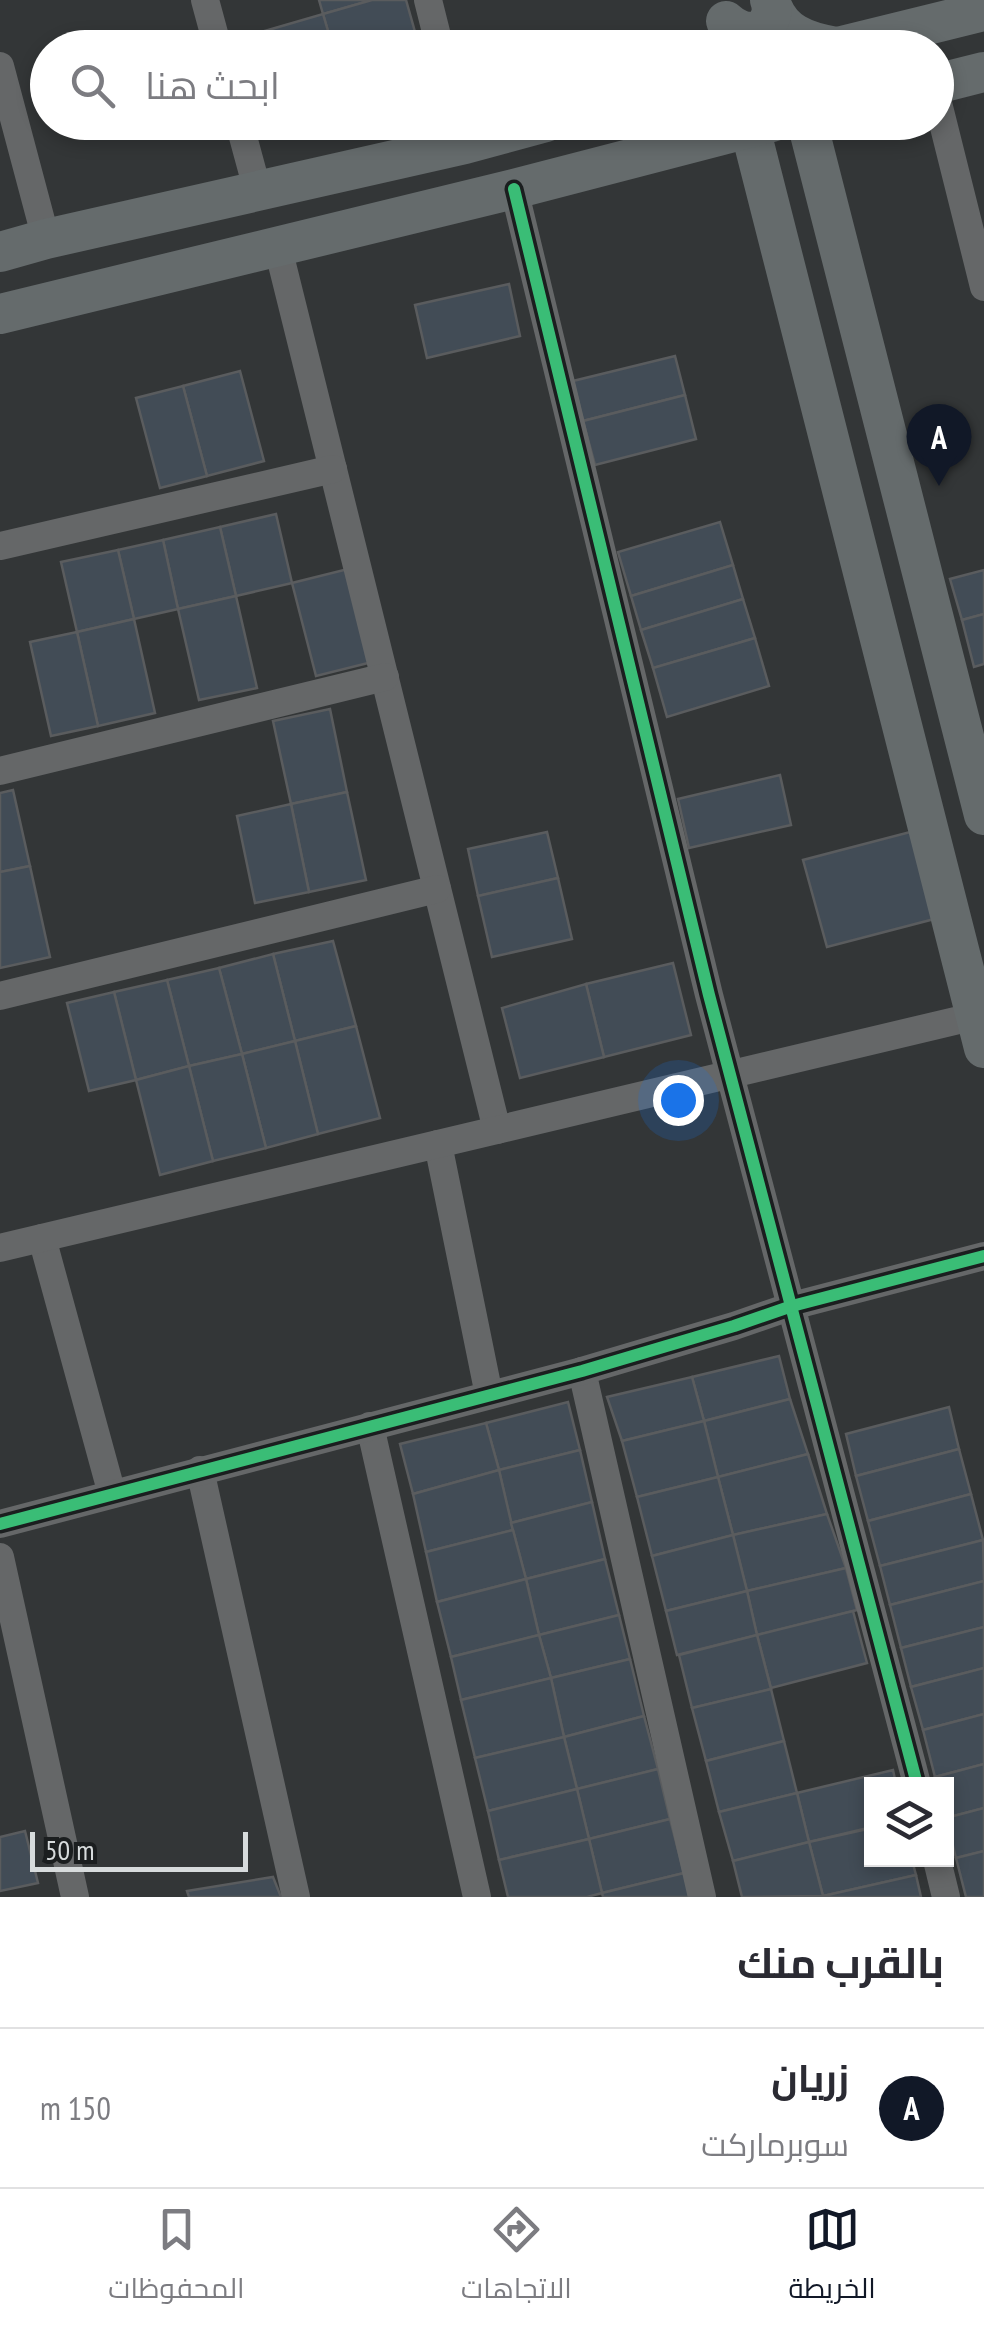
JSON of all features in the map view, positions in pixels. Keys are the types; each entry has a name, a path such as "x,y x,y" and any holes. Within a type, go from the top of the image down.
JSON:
{"street":[{"path":"205,0 213,30"},
{"path":"428,0 436,30"},
{"path":"759,30 772,18 771,4"},
{"path":"771,4 791,30"},
{"path":"905,30 984,11"},
{"path":"0,66 46,239"},
{"path":"954,80 984,72"},
{"path":"244,140 258,192"},
{"path":"0,252 258,192 438,140"},
{"path":"0,314 703,140"},
{"path":"0,1248 730,1074 980,1032 766,192 762,140"},
{"path":"812,140 974,732 981,805 923,809"},
{"path":"947,140 984,287"},
{"path":"766,192 766,170 786,152 813,158 822,178"},
{"path":"514,189 730,1074 915,1777"},
{"path":"278,248 497,1130"},
{"path":"0,546 333,468"},
{"path":"0,771 385,677"},
{"path":"0,996 437,889"},
{"path":"438,1144 490,1395"},
{"path":"42,1238 112,1494"},
{"path":"0,1524 582,1371 792,1306 984,1256"},
{"path":"582,1371 702,1897"},
{"path":"370,1426 477,1897"},
{"path":"200,1470 296,1897"},
{"path":"0,1557 75,1897"},
{"path":"938,1867 946,1897"}],"building":[{"path":"319,0 372,0 323,14"},
{"path":"372,0 406,0 414,30 328,30 323,14"},
{"path":"323,14 328,30 268,30"},
{"path":"509,284 520,336 427,358 415,305"},
{"path":"675,356 685,395 583,421 573,381"},
{"path":"240,371 264,461 207,476 183,386"},
{"path":"183,386 207,476 160,488 136,398"},
{"path":"685,395 696,439 595,465 583,421"},
{"path":"276,514 292,583 236,596 220,527"},
{"path":"720,522 733,565 631,596 618,552"},
{"path":"220,527 236,596 178,609 163,540"},
{"path":"163,540 178,609 134,619 118,550"},
{"path":"118,550 134,619 77,632 61,562"},
{"path":"733,565 743,599 641,630 631,596"},
{"path":"352,568 376,661 316,676 292,583"},
{"path":"984,570 984,614 962,620 950,579"},
{"path":"236,596 257,688 199,700 178,609"},
{"path":"743,599 755,638 653,668 641,630"},
{"path":"984,614 984,664 974,667 962,620"},
{"path":"134,619 155,713 98,726 77,632"},
{"path":"77,632 98,726 51,736 30,642"},
{"path":"755,638 769,686 667,717 653,668"},
{"path":"330,709 347,792 291,804 273,721"},
{"path":"780,775 791,825 689,848 678,799"},
{"path":"13,790 30,866 0,872 0,793"},
{"path":"347,792 366,880 309,892 291,804"},
{"path":"291,804 309,892 255,903 237,816"},
{"path":"914,831 938,918 827,947 803,860"},
{"path":"547,832 558,878 478,896 468,849"},
{"path":"30,866 50,957 0,968 0,872"},
{"path":"558,878 572,939 492,957 478,896"},
{"path":"333,941 356,1026 295,1041 273,954"},
{"path":"273,954 295,1041 242,1054 219,968"},
{"path":"673,963 691,1035 604,1057 586,984"},
{"path":"219,968 242,1054 189,1066 167,980"},
{"path":"167,980 189,1066 136,1080 114,992"},
{"path":"586,984 604,1057 520,1078 502,1008"},
{"path":"114,992 136,1080 89,1091 67,1003"},
{"path":"356,1026 380,1118 318,1134 295,1041"},
{"path":"295,1041 318,1134 266,1148 242,1054"},
{"path":"242,1054 266,1148 213,1161 189,1066"},
{"path":"189,1066 213,1161 160,1175 136,1080"},
{"path":"779,1356 790,1399 704,1421 692,1377"},
{"path":"692,1377 704,1421 622,1441 607,1397"},
{"path":"790,1399 808,1454 718,1477 704,1421"},
{"path":"568,1402 580,1450 499,1470 486,1423"},
{"path":"949,1407 959,1449 856,1476 846,1434"},
{"path":"704,1421 718,1477 637,1497 622,1441"},
{"path":"486,1423 499,1470 413,1494 400,1444"},
{"path":"959,1449 971,1494 868,1521 856,1476"},
{"path":"580,1450 592,1502 511,1523 499,1470"},
{"path":"808,1454 827,1514 733,1535 718,1477"},
{"path":"499,1470 513,1530 426,1552 413,1494"},
{"path":"718,1477 733,1535 652,1556 637,1497"},
{"path":"971,1494 983,1540 880,1566 868,1521"},
{"path":"592,1502 605,1559 526,1579 511,1523"},
{"path":"827,1514 846,1568 747,1591 733,1535"},
{"path":"513,1530 526,1579 437,1602 426,1552"},
{"path":"733,1535 747,1591 666,1611 652,1556"},
{"path":"983,1540 984,1581 890,1605 880,1566"},
{"path":"605,1559 619,1615 539,1635 526,1579"},
{"path":"846,1568 857,1610 757,1635 747,1591"},
{"path":"526,1579 539,1635 451,1657 437,1602"},
{"path":"984,1581 984,1627 901,1648 890,1605"},
{"path":"747,1591 757,1635 677,1655 666,1611"},
{"path":"853,1611 867,1663 771,1688 757,1635"},
{"path":"619,1615 630,1659 551,1678 539,1635"},
{"path":"984,1627 984,1668 911,1687 901,1648"},
{"path":"539,1635 551,1678 461,1700 451,1657"},
{"path":"757,1635 771,1689 692,1708 679,1655"},
{"path":"630,1659 644,1716 564,1737 551,1678"},
{"path":"984,1668 984,1714 923,1730 911,1687"},
{"path":"551,1678 564,1737 475,1758 461,1700"},
{"path":"771,1689 784,1741 706,1761 692,1708"},
{"path":"984,1714 984,1764 935,1777 923,1730"},
{"path":"644,1716 658,1769 577,1789 564,1737"},
{"path":"564,1737 577,1789 488,1811 475,1758"},
{"path":"784,1741 797,1793 719,1812 706,1761"},
{"path":"984,1764 984,1808 954,1816 954,1777 935,1777"},
{"path":"658,1769 670,1819 589,1839 577,1789"},
{"path":"893,1770 894,1777 864,1777 864,1829 809,1842 797,1793"},
{"path":"577,1789 589,1839 499,1860 488,1811"},
{"path":"797,1793 809,1842 733,1861 719,1812"},
{"path":"984,1808 984,1851 956,1858 954,1816"},
{"path":"670,1819 684,1873 602,1893 589,1839"},
{"path":"864,1830 864,1867 914,1867 916,1875 823,1896 809,1842"},
{"path":"25,1831 38,1883 0,1891 0,1837"},
{"path":"589,1839 602,1893 587,1897 508,1897 499,1860"},
{"path":"809,1842 823,1896 742,1897 733,1861"},
{"path":"984,1851 984,1897 966,1897 956,1858"},
{"path":"684,1873 690,1897 603,1897 602,1893"},
{"path":"916,1875 921,1897 823,1897 823,1896"},
{"path":"273,1877 281,1897 189,1897 187,1891"}],"cycle path":[{"path":"514,189 709,995 915,1777"},
{"path":"0,1524 582,1371 792,1306 984,1256"}],"place":[{"name":"زریان","path":"939,486"}]}
